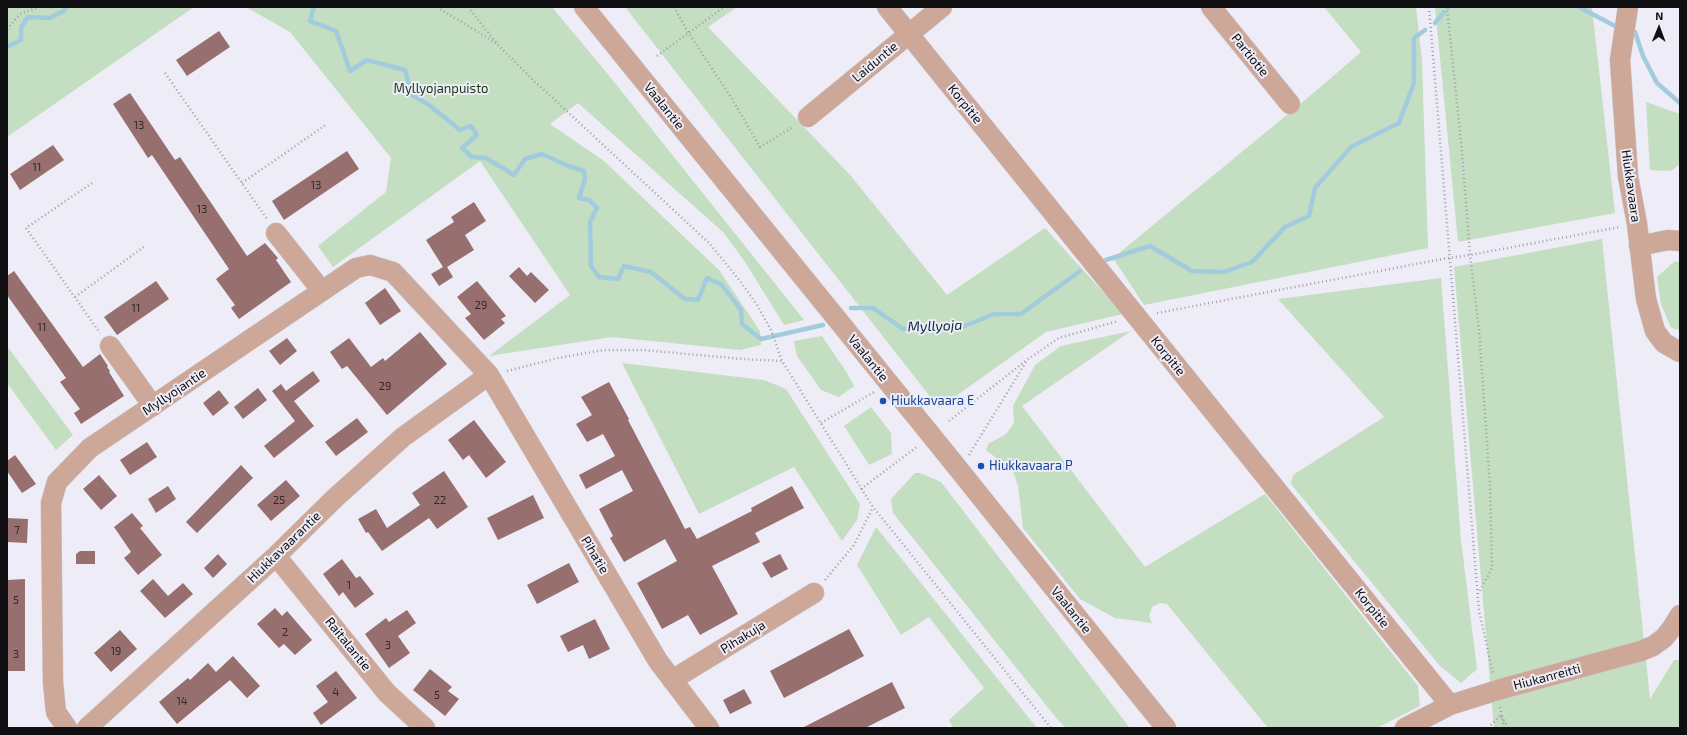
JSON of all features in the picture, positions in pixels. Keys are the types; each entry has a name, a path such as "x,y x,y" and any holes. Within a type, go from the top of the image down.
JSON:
{"street":[{"name":"Vaalantie","path":"584,7 1166,728"},
{"name":"Korpitie","path":"887,7 1450,705"},
{"name":"Laiduntie","path":"808,117 942,7"},
{"name":"Partiotie","path":"1211,7 1290,104"},
{"name":"Hiukkavaara","path":"1628,7 1620,60 1628,176 1637,224 1646,299 1655,331 1664,343 1680,352"},
{"path":"276,233 322,292"},
{"path":"1639,246 1668,240 1680,240"},
{"name":"Myllyojantie","path":"67,728 56,712 53,682 51,503 57,482 90,448 356,268 370,265 393,272 489,375"},
{"path":"110,346 153,406"},
{"name":"Hiukkavaarantie","path":"87,728 276,556 335,498 404,437 489,375"},
{"name":"Pihatie","path":"489,375 658,661 709,728"},
{"name":"Raitalantie","path":"276,556 387,693 425,728"},
{"name":"Pihakuja","path":"672,680 814,593"},
{"name":"Hiukanreitti","path":"1405,728 1450,705 1641,651 1653,646 1664,638 1677,625"}],"path":[{"path":"7,29 20,14 39,7"},
{"path":"437,7 498,45"},
{"path":"468,7 498,45 531,78 709,243 745,287 757,305 770,330 782,361 873,507 1051,728"},
{"path":"674,7 760,147 808,117"},
{"path":"657,56 724,7"},
{"path":"1429,7 1448,258 1479,611 1496,691"},
{"path":"1446,7 1462,151 1470,255 1479,329 1490,485 1492,568 1478,594"},
{"path":"165,73 276,233"},
{"path":"242,183 327,124"},
{"path":"92,184 26,228 110,346"},
{"path":"949,421 1028,359 1059,338 1137,317 1637,224"},
{"path":"75,297 145,246"},
{"path":"489,375 558,358 604,350 642,350 782,361"},
{"path":"974,461 968,455 1028,359"},
{"path":"821,423 875,391 879,396"},
{"path":"861,489 918,446"},
{"path":"814,593 854,544 873,507"},
{"path":"1488,728 1501,715 1508,728"}],"green space":[{"path":"7,7 194,7 7,137"},
{"name":"Myllyojanpuisto","path":"246,7 552,7 611,78 804,320 784,325 745,262 724,233 578,103 550,124 604,161 719,270 760,331 761,345 740,350 612,337 489,356 570,295 480,161 333,267 318,246 386,192 391,158 290,32"},
{"path":"625,7 737,7 708,27 851,176 947,295 1045,228 1123,314 1046,332 939,408"},
{"path":"1324,7 1416,7 1422,61 1428,248 1144,305 1113,258 1361,52"},
{"path":"1435,7 1592,7 1615,213 1458,242"},
{"path":"1646,102 1680,114 1680,164 1671,171 1650,170"},
{"path":"1602,239 1650,699 1674,660 1680,660 1680,728 1494,728 1454,267"},
{"path":"1675,261 1680,262 1680,330 1671,328 1661,304 1657,277"},
{"path":"1441,278 1461,540 1477,669 1461,683 1440,666 1291,484 1293,475 1384,417 1278,299"},
{"path":"1131,331 1022,406 1145,567 1265,494 1418,686 1420,706 1377,728 1268,728 1167,604 1160,603 1152,607 1149,616 1152,623 1115,618 1080,599 1023,528 1018,486 1013,471 986,450 988,444 1006,434 1014,423 1013,406 1035,365 1061,346"},
{"path":"822,336 854,386 839,397 821,390 797,356 794,341"},
{"path":"7,346 73,435 56,450 7,383"},
{"path":"622,363 764,380 786,389 860,504 857,520 842,541 794,467 699,514"},
{"path":"871,407 891,433 892,454 869,465 844,426"},
{"path":"915,473 920,473 941,482 1130,728 1066,728 1057,719 893,513 891,499"},
{"path":"876,527 1037,728 953,728 949,720 984,688 929,617 901,635 857,565"}],"building":[{"path":"219,31 230,47 187,76 176,60"},
{"path":"130,93 175,160 180,157 247,256 265,243 278,258 276,260 291,282 239,319 231,308 235,305 216,279 229,269 152,155 148,158 113,104"},
{"path":"53,145 64,160 20,190 10,174"},
{"path":"347,151 359,169 284,220 272,201"},
{"path":"474,202 486,221 465,235 474,250 447,267 453,277 439,286 431,274 443,267 426,240 454,222 451,217"},
{"path":"519,267 527,276 531,272 549,290 535,303 509,276"},
{"path":"14,271 83,367 100,354 124,396 81,424 74,413 80,409 60,382 66,378 7,295 7,276"},
{"path":"156,281 169,299 117,335 104,317"},
{"path":"477,281 506,316 501,319 505,323 484,340 465,318 471,314 457,297"},
{"path":"385,288 401,311 380,325 365,303"},
{"path":"420,332 447,364 387,415 347,366 342,369 330,352 349,338 371,367 383,358 385,361"},
{"path":"287,338 297,351 280,365 269,351"},
{"path":"313,371 320,381 294,401 314,426 274,458 264,446 295,421 272,391 281,384 286,391"},
{"path":"609,382 685,529 690,527 697,539 752,511 751,508 792,486 804,508 755,533 760,542 712,566 738,614 700,635 688,615 662,629 637,583 677,561 665,539 624,562 610,538 613,536 599,509 633,491 622,470 586,489 579,475 615,456 603,434 587,442 576,424 592,415 581,397"},
{"path":"258,388 267,400 243,419 234,407"},
{"path":"219,390 229,403 213,416 203,403"},
{"path":"357,418 368,432 336,456 325,442"},
{"path":"474,420 506,462 486,478 469,455 463,460 448,440"},
{"path":"147,442 157,457 130,475 120,460"},
{"path":"15,455 36,484 22,493 7,471 7,461"},
{"path":"241,465 253,478 197,533 186,522"},
{"path":"444,471 468,507 437,529 429,518 382,551 368,532 366,533 358,519 376,509 387,528 420,505 412,493"},
{"path":"99,475 117,496 101,510 83,489"},
{"path":"286,480 300,496 271,521 257,505"},
{"path":"168,486 176,499 156,513 148,499"},
{"path":"533,495 544,518 498,540 487,518"},
{"path":"132,513 143,526 140,528 162,555 138,575 124,558 131,552 114,527"},
{"path":"7,518 28,519 27,543 7,542"},
{"path":"80,551 95,551 95,564 76,564 76,554"},
{"path":"218,554 227,564 213,578 204,568"},
{"path":"780,554 788,569 771,578 762,563"},
{"path":"342,559 356,578 360,576 374,594 355,608 343,592 339,596 323,574"},
{"path":"569,563 579,582 537,604 527,585"},
{"path":"25,579 25,671 7,671 7,580"},
{"path":"153,579 168,596 183,583 193,594 165,618 140,591"},
{"path":"275,608 282,616 287,611 312,640 295,655 284,644 279,648 257,624"},
{"path":"407,610 416,623 398,636 410,653 389,668 365,634 386,618 389,622"},
{"path":"595,619 610,649 589,659 583,645 568,652 560,636"},
{"path":"849,629 864,656 784,698 770,671"},
{"path":"120,630 137,649 111,672 94,653"},
{"path":"233,656 260,686 247,698 230,680 177,724 159,702 188,678 190,680 208,663 216,672"},
{"path":"430,669 452,687 448,691 459,699 445,716 413,690"},
{"path":"336,671 357,698 321,725 313,713 328,702 316,686"},
{"path":"892,682 905,708 865,728 802,728"},
{"path":"744,689 752,703 730,714 723,700"}],"waterway":[{"name":"Myllyoja","path":"7,47 21,40 21,28 28,17 50,18 65,10 66,7"},
{"name":"Myllyoja","path":"314,7 310,21 336,31 350,71 367,60 405,70 412,95 429,105 460,130 471,126 477,135 462,148 472,157 486,158 514,175 525,159 542,154 568,166 584,171 585,179 579,198 589,200 597,208 590,222 591,266 599,277 618,279 624,266 651,272 685,299 698,300 707,278 722,285 741,310 742,324 761,339 823,325"},
{"name":"Myllyoja","path":"1579,7 1615,26"},
{"name":"Myllyoja","path":"1435,23 1444,12"},
{"name":"Myllyoja","path":"1106,260 1150,246 1192,271 1224,272 1252,262 1285,227 1309,216 1315,188 1351,147 1399,123 1414,83 1414,38 1425,30"},
{"name":"Myllyoja","path":"1635,32 1643,56 1657,83 1680,103"},
{"name":"Myllyoja","path":"851,308 873,308 903,329 962,327 994,314 1021,314 1080,271"}],"place":[{"name":"Hiukkavaara E","path":"883,401"},
{"name":"Hiukkavaara P","path":"981,466"}]}
